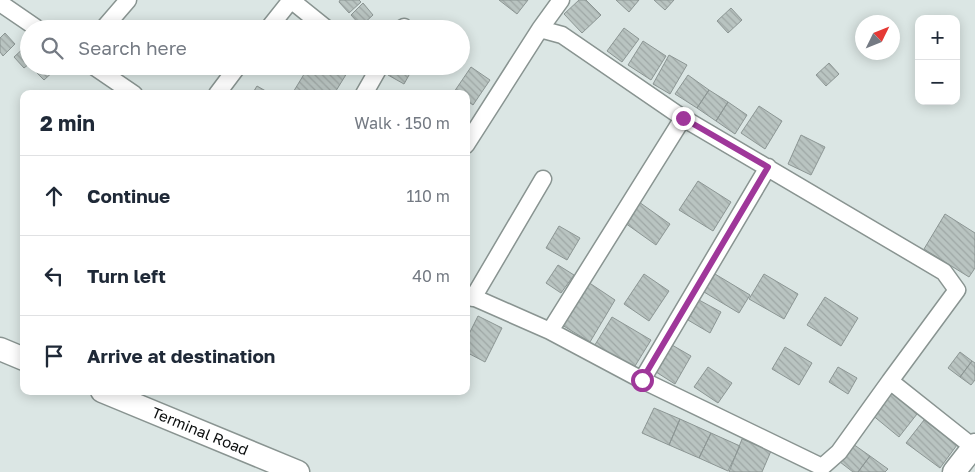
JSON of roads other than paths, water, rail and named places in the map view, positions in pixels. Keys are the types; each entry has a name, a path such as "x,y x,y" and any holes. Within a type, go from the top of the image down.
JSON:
{"street":[{"path":"111,20 128,0"},
{"path":"275,20 291,0 316,20"},
{"path":"470,139 560,0"},
{"path":"0,3 25,20"},
{"path":"540,29 562,35 683,118 944,272 957,290 839,452 822,467 642,380 550,331 470,296 543,179"},
{"path":"106,75 128,90"},
{"path":"219,90 231,75"},
{"path":"366,90 374,75"},
{"path":"550,331 683,118"},
{"path":"642,380 768,167"},
{"path":"0,349 20,357"},
{"path":"890,382 974,446 954,472"},
{"name":"Terminal Road","path":"112,395 298,472"}]}
